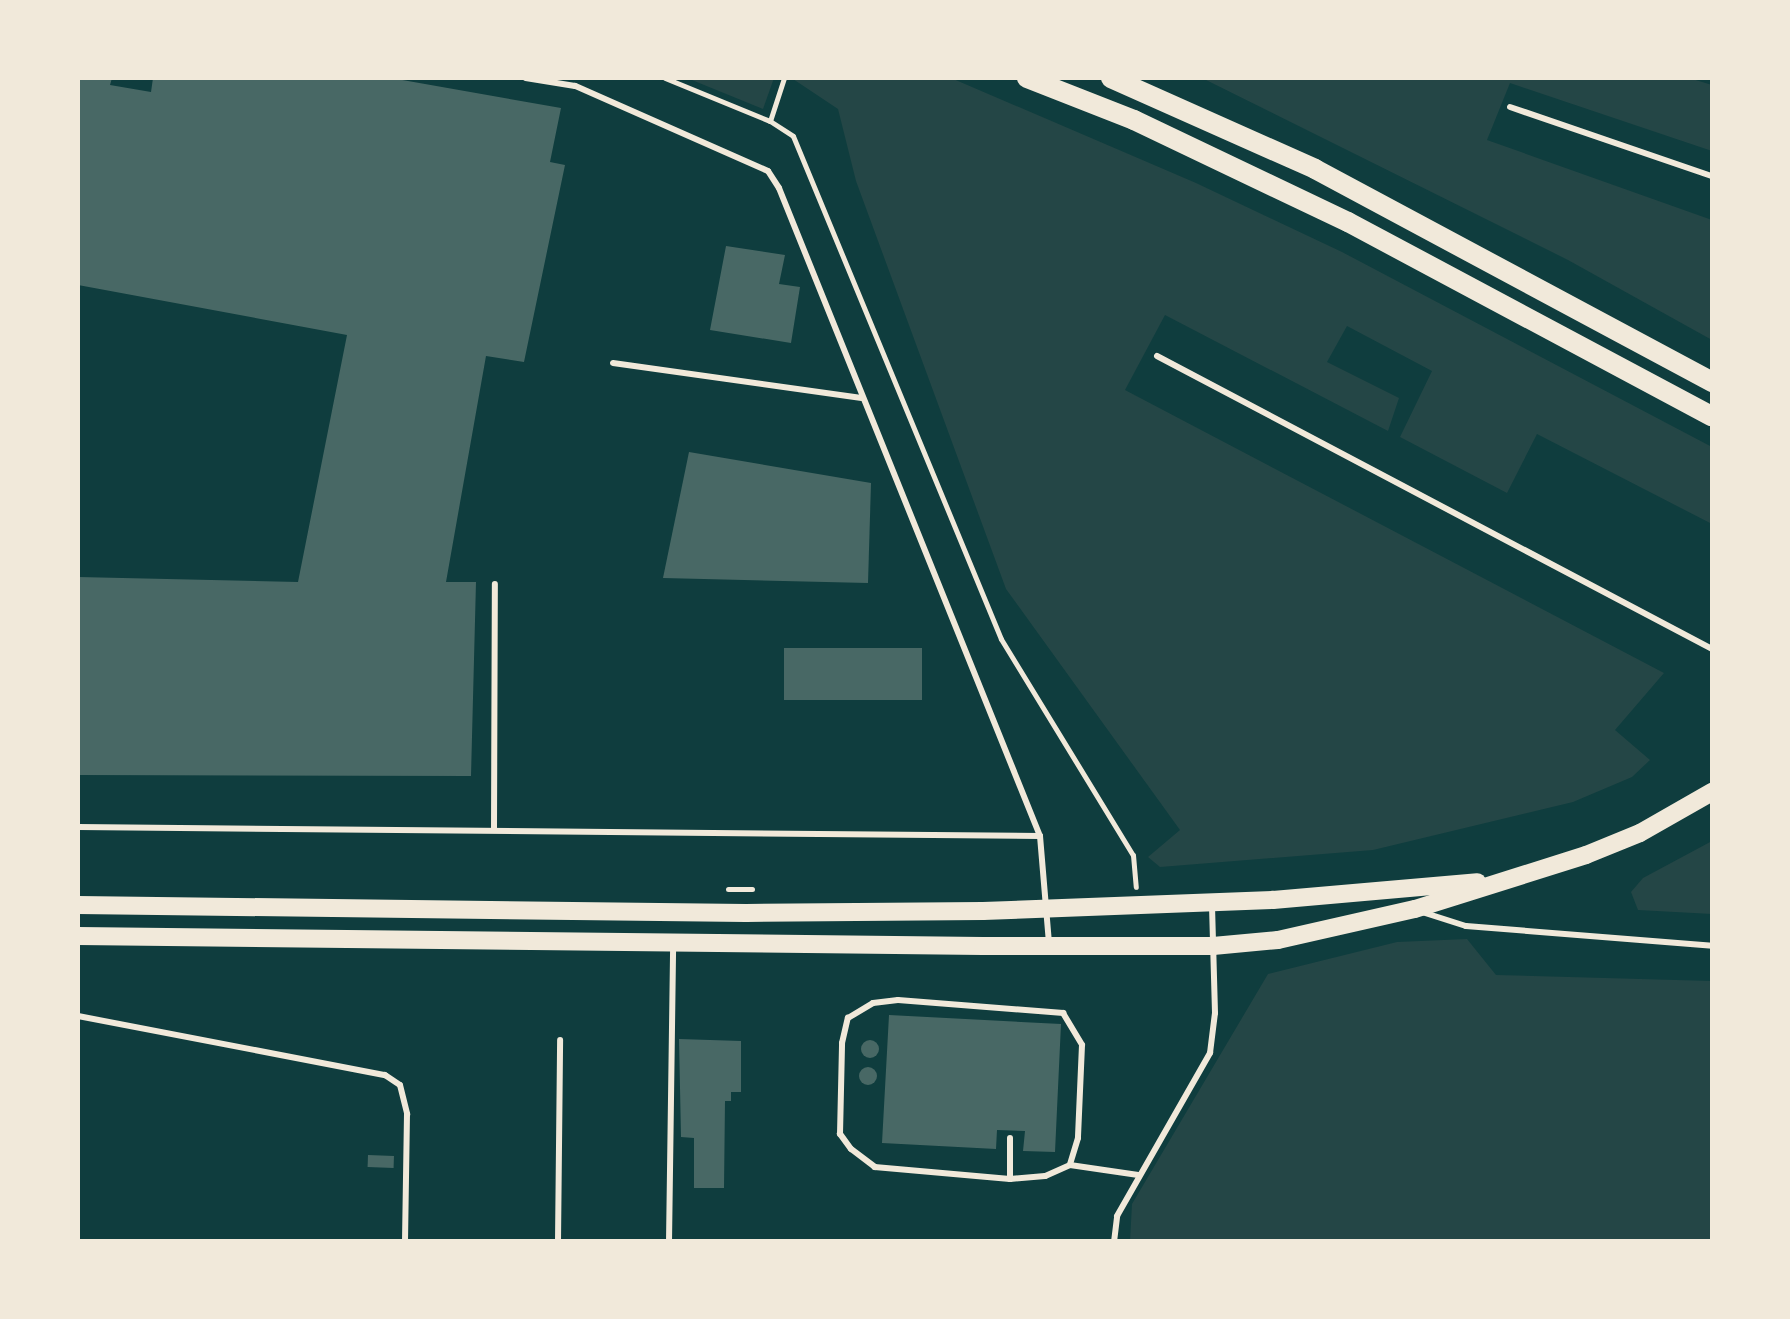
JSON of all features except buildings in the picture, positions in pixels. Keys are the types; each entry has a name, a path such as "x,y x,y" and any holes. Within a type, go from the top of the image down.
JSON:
{"highway":[{"path":"1028,78 1134,120 1348,222 1712,416"},
{"path":"1112,78 1331,178 1712,382"}],"main road":[{"path":"78,936 1213,946 1278,940 1414,909 1640,833 1712,792"},
{"path":"78,905 746,913 1047,909 1212,904 1522,875"}],"lane":[{"path":"526,78 575,86 768,171 779,188 1040,836 1049,944"},
{"path":"1510,108 1712,176"},
{"path":"1156,356 1712,649"},
{"path":"613,363 862,398"},
{"path":"494,830 496,584"},
{"path":"78,827 1040,836"},
{"path":"1380,891 1414,909 1466,926 1712,946"},
{"path":"1114,1242 1117,1216 1138,1174 1210,1052 1216,1014 1212,904"},
{"path":"670,1242 673,943"},
{"path":"1070,1165 1078,1138 1082,1045 1064,1014 898,1000 873,1003 848,1018 842,1042 840,1134 851,1150 875,1167 1010,1179 1045,1176 1070,1165 1138,1174"},
{"path":"78,1016 385,1076 400,1086 407,1114 405,1242"},
{"path":"558,1242 560,1040"},
{"path":"1010,1138 1010,1179"}],"path":[{"path":"666,78 770,121 793,136 1001,640 1132,855 1136,890"},
{"path":"770,121 784,78"},
{"path":"1118,889 1155,888"},
{"path":"717,889 757,890"}],"shaded area":[{"path":"687,78 774,78 763,109"},
{"path":"951,78 1196,183 1342,252 1712,447 1712,524 1537,434 1507,493 1400,437 1432,371 1347,326 1327,362 1399,398 1388,431 1165,315 1125,390 1664,673 1615,730 1650,760 1632,777 1573,802 1373,850 1160,867 1148,857 1180,830 1006,589 856,181 838,109 793,79"},
{"path":"1202,78 1689,78 1712,85 1712,151 1510,83 1487,140 1712,220 1712,340 1568,260"},
{"path":"1712,841 1712,914 1638,910 1631,892 1643,878"},
{"path":"1467,939 1496,975 1712,981 1712,1241 1130,1241 1132,1204 1268,974 1397,942"}]}
